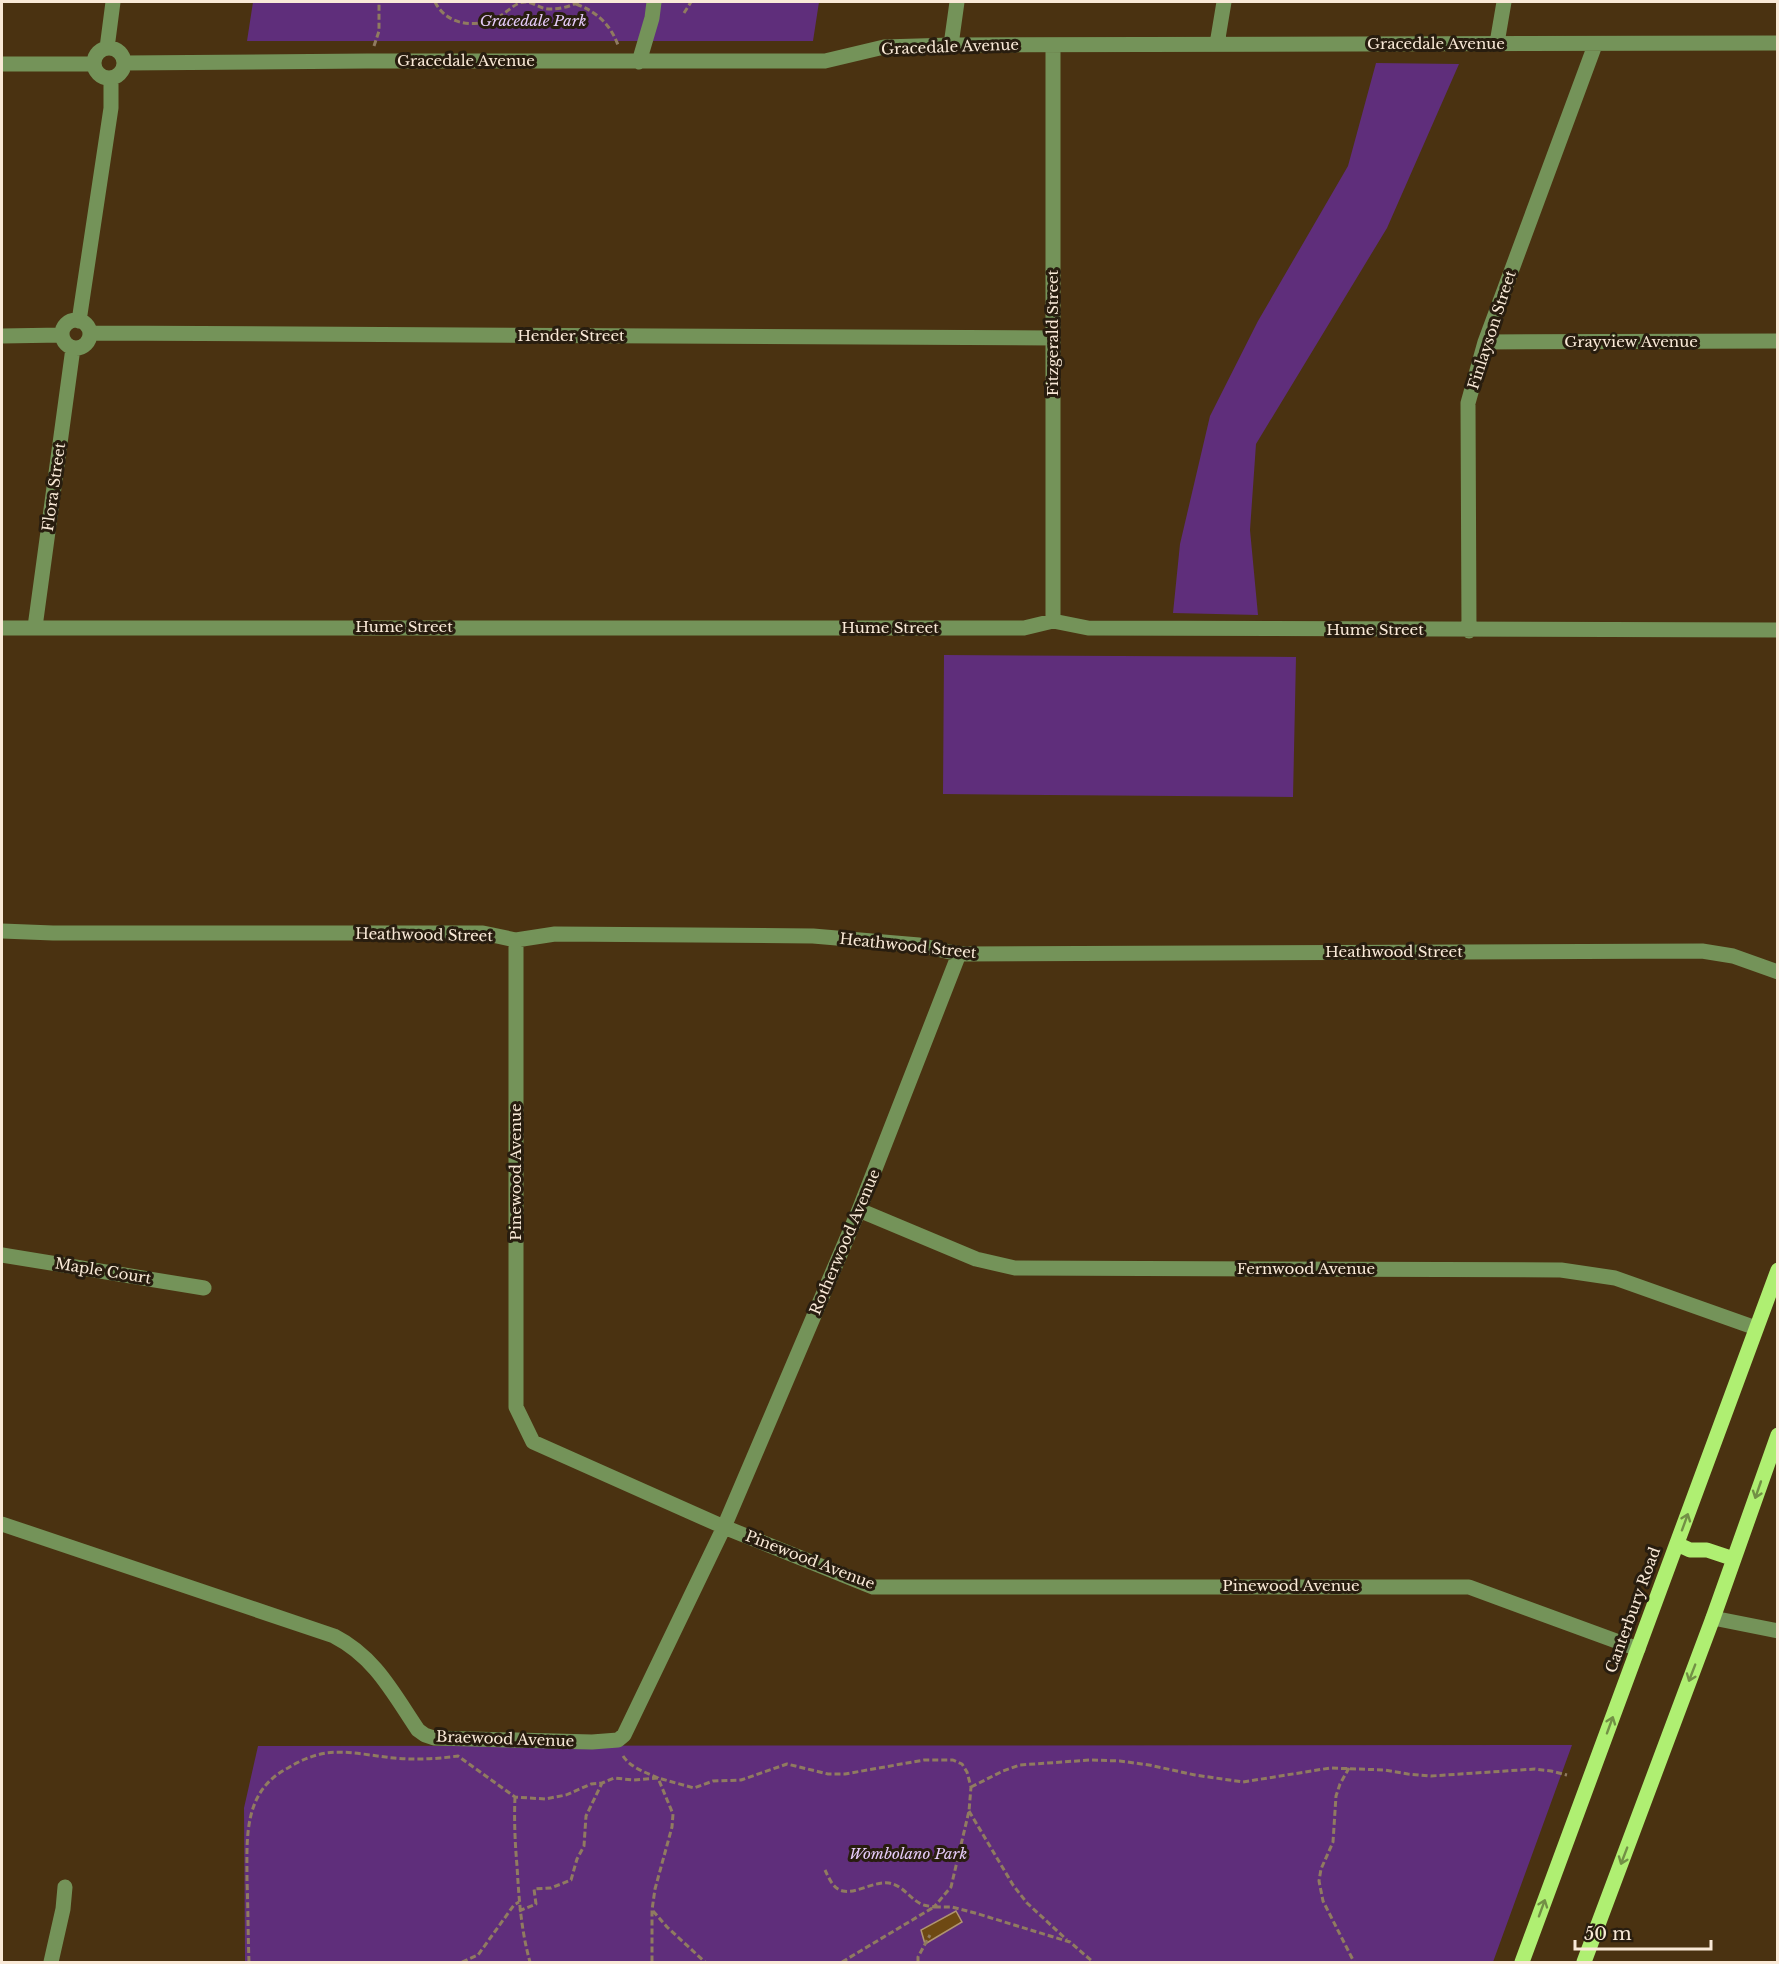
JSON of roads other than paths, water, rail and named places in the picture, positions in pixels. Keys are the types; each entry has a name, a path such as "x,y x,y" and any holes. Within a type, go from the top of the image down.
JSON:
{"main road":[{"name":"Canterbury Road","path":"1522,1962 1778,1270"},
{"path":"1584,1962 1713,1618 1778,1435"},
{"path":"1677,1544 1690,1550 1707,1550 1734,1559"}],"street":[{"path":"107,48 113,2"},
{"path":"951,45 957,2"},
{"path":"1217,44 1224,2"},
{"path":"1497,43 1504,2"},
{"path":"639,62 657,3"},
{"name":"Gracedale Avenue","path":"124,63 825,61 884,46 951,45 1778,43"},
{"name":"Fitzgerald Street","path":"1053,45 1053,621"},
{"name":"Finlayson Street","path":"1469,631 1468,403 1485,342 1595,45"},
{"path":"107,48 120,53 124,63 119,75 111,79 99,75 93,64 97,53 107,48"},
{"path":"2,64 93,64"},
{"path":"79,321 111,108 111,79"},
{"path":"79,321 87,325 90,333 85,345 74,348 66,343 62,335 63,329 67,324 79,321"},
{"name":"Hender Street","path":"90,333 1053,338"},
{"path":"2,336 62,335"},
{"name":"Grayview Avenue","path":"1485,342 1778,341"},
{"name":"Flora Street","path":"35,627 74,348"},
{"name":"Hume Street","path":"2,627 1024,628 1053,621 1088,628 1469,631 1778,630"},
{"name":"Heathwood Street","path":"2,931 483,933 516,940 555,934 813,936 919,945 959,954 1702,951 1733,956 1778,972"},
{"name":"Pinewood Avenue","path":"516,940 516,1407 533,1442 724,1527 873,1587 1469,1587 1638,1648"},
{"name":"Rotherwood Avenue","path":"724,1527 859,1210 959,954"},
{"name":"Fernwood Avenue","path":"859,1210 976,1259 1015,1268 1562,1270 1615,1278 1756,1328"},
{"name":"Maple Court","path":"2,1255 204,1288"},
{"name":"Braewood Avenue","path":"2,1524 334,1636 352,1645 369,1660 418,1730 425,1736 592,1742 618,1740 624,1735 724,1527"},
{"path":"1713,1618 1778,1631"},
{"path":"51,1962 63,1909 65,1887"}],"park label":[{"name":"Gracedale Park","path":"533,21"},
{"name":"Wombolano Park","path":"908,1854"}]}
